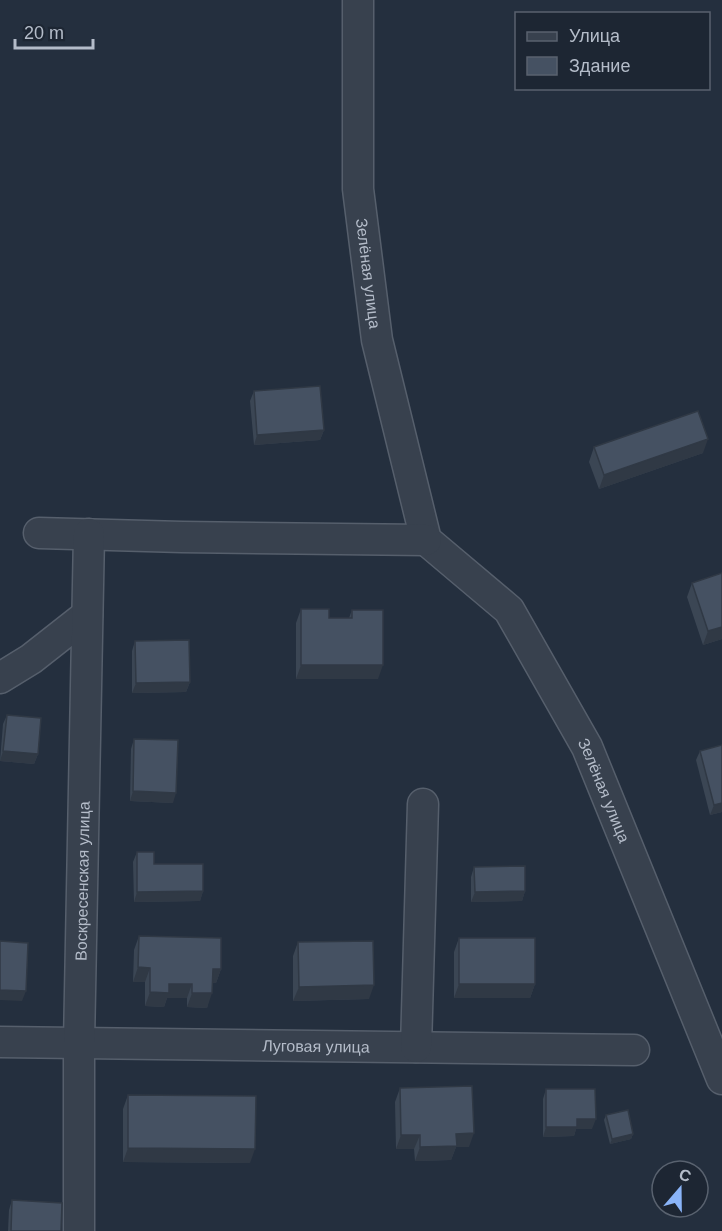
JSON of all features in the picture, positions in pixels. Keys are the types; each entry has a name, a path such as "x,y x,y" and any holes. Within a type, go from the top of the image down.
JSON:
{"street":[{"name":"Зелёная улица","path":"358,0 358,189 377,340 426,540 509,610 587,747 722,1079"},
{"path":"39,533 426,540"},
{"name":"Воскресенская улица","path":"79,1231 79,1043 89,534"},
{"path":"0,678 31,659 87,615"},
{"path":"416,1047 423,804"},
{"name":"Луговая улица","path":"0,1042 634,1050"}],"building":[{"path":"320,386 324,430 257,435 254,391"},
{"path":"698,411 708,439 604,475 594,447"},
{"path":"722,573 722,627 708,631 692,583"},
{"path":"301,609 329,609 329,618 352,618 352,610 383,610 383,665 301,665"},
{"path":"189,640 190,682 136,683 135,641"},
{"path":"7,715 41,718 38,754 3,751"},
{"path":"134,739 178,740 176,793 133,791"},
{"path":"722,745 722,803 714,805 700,751"},
{"path":"137,852 154,852 154,864 203,864 203,891 137,892"},
{"path":"525,866 525,891 475,892 474,867"},
{"path":"139,936 221,938 221,969 213,969 212,993 192,993 192,984 169,984 169,993 150,992 150,968 138,967"},
{"path":"459,938 535,938 535,984 459,984"},
{"path":"0,941 28,943 26,991 0,990"},
{"path":"373,941 374,985 299,987 298,942"},
{"path":"472,1086 474,1133 456,1134 457,1146 420,1147 420,1135 401,1135 400,1088"},
{"path":"546,1089 595,1089 596,1119 577,1119 577,1127 546,1127"},
{"path":"128,1095 256,1096 255,1149 128,1148"},
{"path":"628,1110 633,1134 612,1139 606,1115"},
{"path":"12,1200 62,1203 61,1231 11,1231"}]}
